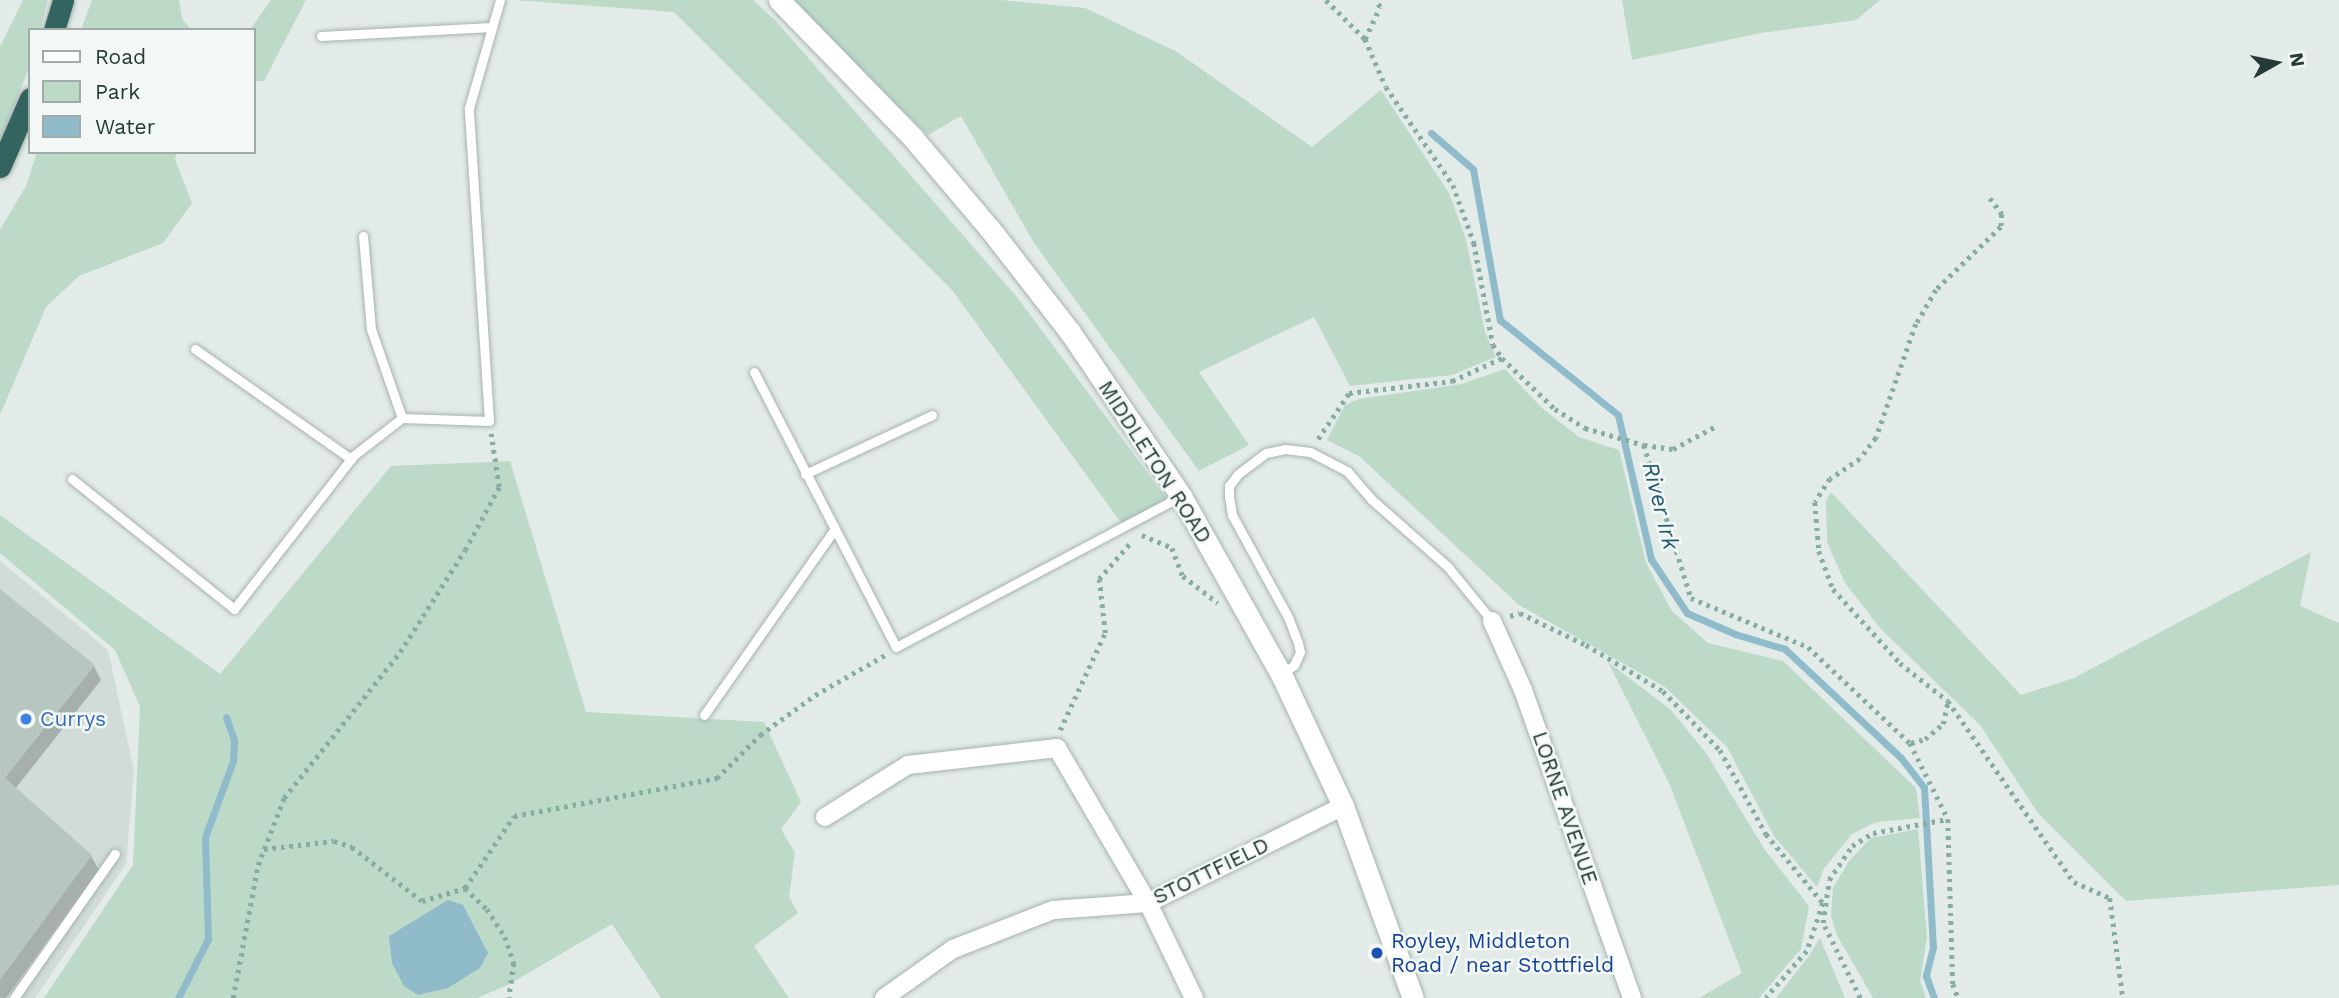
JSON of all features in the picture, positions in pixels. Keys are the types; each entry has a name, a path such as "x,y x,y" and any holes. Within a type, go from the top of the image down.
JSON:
{"highway":[{"path":"55,28 63,0"},
{"path":"0,167 28,103"}],"main road":[{"name":"MIDDLETON ROAD","path":"779,0 913,138 990,229 1070,332 1181,496 1281,674 1343,806 1413,998"}],"street":[{"name":"LORNE AVENUE","path":"1492,621 1524,690 1632,998"},
{"path":"825,817 908,765 1057,748 1147,903 1194,998"},
{"name":"STOTTFIELD","path":"884,998 953,949 1053,910 1147,903 1343,806"}],"lane":[{"path":"72,479 234,609 351,459 402,418 489,421 469,108 500,0"},
{"path":"321,37 492,27"},
{"path":"363,236 371,329 402,418"},
{"path":"195,349 351,459"},
{"path":"754,372 896,647 1181,496"},
{"path":"805,474 932,415"},
{"path":"1281,674 1294,665 1300,652 1298,643 1270,582 1232,515 1228,486 1266,453 1285,449 1310,452 1347,471 1371,499 1448,567 1492,621"},
{"path":"704,715 834,530"},
{"path":"14,998 115,854"}],"path":[{"path":"1326,0 1365,39 1386,87 1453,185 1474,243 1493,345 1502,358 1555,410 1585,428 1634,439 1644,445 1672,449 1718,425"},
{"path":"1365,39 1380,7 1376,0"},
{"path":"1990,198 2002,214 2001,227 1936,290 1916,324 1876,438 1860,459 1830,479 1815,502 1819,551 1833,589 1900,663 1948,701 2039,838 2074,882 2110,898 2123,998"},
{"path":"1310,452 1349,393 1452,380 1502,358"},
{"path":"233,998 264,849 284,799 400,652 499,487 489,421"},
{"path":"1644,445 1691,598 1808,647 1910,743 1948,820 1953,984 1958,998"},
{"path":"1057,748 1061,724 1105,633 1099,579 1132,540 1141,535 1164,541 1178,555 1183,576 1215,604 1236,594"},
{"path":"1492,621 1520,613 1586,645 1662,691 1720,750 1766,834 1822,903 1823,923 1860,998"},
{"path":"264,849 334,841 352,847 422,901 465,888 514,816 717,778 760,735 793,711 896,647"},
{"path":"1910,743 1925,739 1943,724 1948,701"},
{"path":"1766,998 1807,951 1829,880 1852,846 1873,833 1948,820"},
{"path":"465,888 482,902 505,937 514,963 509,998"}],"shaded area":[{"path":"0,561 108,650 134,770 126,864 35,998 0,998"}],"green space":[{"path":"23,0 48,0 41,28 28,28 28,70 0,142 0,47"},
{"path":"92,0 179,0 182,18 190,28 82,28"},
{"path":"271,0 306,0 264,81 256,81 256,28 251,28"},
{"path":"514,0 753,0 776,21 1017,297 1173,507 1127,531 952,290 674,12"},
{"path":"787,0 1001,0 1085,8 1177,52 1312,147 1381,90 1449,193 1466,239 1485,332 1496,357 1452,375 1350,386 1314,317 1199,372 1249,445 1199,471 1034,243 961,116 928,135"},
{"path":"1622,0 1880,0 1856,20 1761,33 1632,60"},
{"path":"36,154 176,154 175,159 192,203 163,243 79,276 46,307 0,415 0,230 26,186"},
{"path":"1505,369 1542,408 1579,437 1619,450 1646,563 1672,611 1708,643 1783,661 1916,788 1920,818 1876,822 1852,834 1823,870 1817,887 1774,836 1727,747 1665,687 1519,605 1359,456 1327,440 1345,405 1359,399 1462,384"},
{"path":"510,461 586,712 764,722 801,802 781,829 795,853 789,897 798,913 754,946 789,998 661,998 612,924 508,985 477,998 44,998 133,865 140,707 115,650 0,553 0,515 220,674 391,466"},
{"path":"1831,492 2021,695 2074,678 2311,552 2300,606 2339,623 2339,885 2126,901 2038,813 1980,725 1881,629 1845,583 1827,542 1826,501"},
{"path":"1608,662 1670,709 1706,753 1765,850 1809,906 1801,949 1759,998 1699,998 1742,973 1669,783"},
{"path":"1918,829 1927,937 1920,981 1926,998 1873,998 1837,935 1831,916 1833,888 1849,861 1871,838"},
{"path":"1820,938 1845,998 1776,998 1809,956"}],"water":[{"path":"448,900 463,905 488,953 480,968 448,988 418,995 404,986 392,963 389,936"}],"building":[{"path":"0,589 95,665 5,778 92,855 0,980"}],"waterway":[{"name":"River Irk","path":"1431,133 1473,169 1500,320 1618,415 1651,559 1687,613 1735,634 1785,649 1901,758 1924,787 1933,947 1926,976 1934,998"},
{"path":"178,998 208,939 205,837 233,761 234,740 226,717"}],"place":[{"name":"Currys","path":"26,719"},
{"name":"Royley, Middleton Road / near Stottfield","path":"1377,953"}]}
